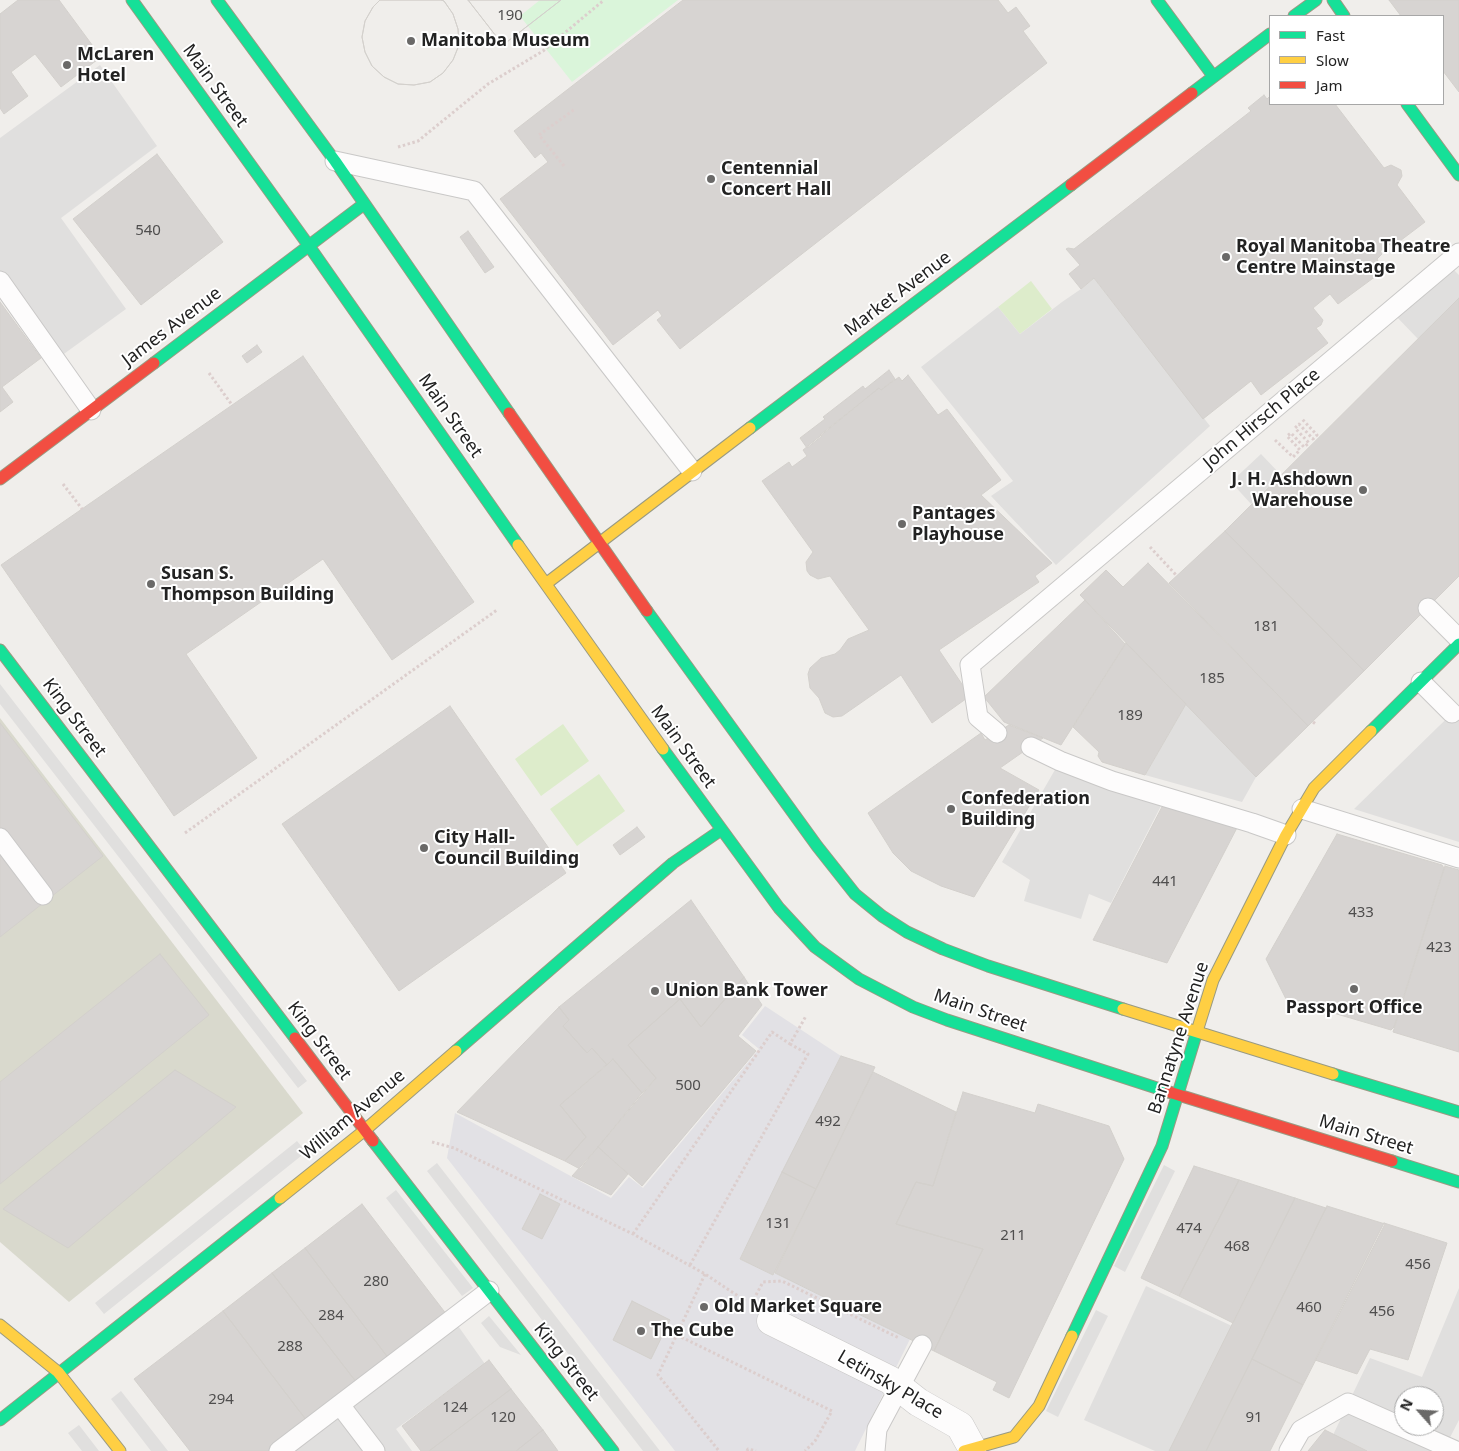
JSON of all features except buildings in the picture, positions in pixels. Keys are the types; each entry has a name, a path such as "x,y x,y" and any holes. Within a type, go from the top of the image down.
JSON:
{"main road":[{"name":"Main Street","path":"132,0 309,246 574,625 721,830 796,928 815,946 859,979 912,1007 947,1020 1459,1182"},
{"path":"217,0 335,161 629,586 837,873 855,894 882,916 907,932 943,949 988,966 1459,1112"},
{"path":"1157,0 1213,76"},
{"path":"1295,15 1316,0"},
{"path":"1333,0 1343,15"},
{"name":"Market Avenue","path":"546,583 1269,35"},
{"path":"1408,105 1459,176"},
{"name":"James Avenue","path":"0,479 364,204"},
{"name":"Bannatyne Avenue","path":"1014,1437 1039,1406 1156,1162 1213,980 1286,835 1314,788 1459,644"},
{"name":"King Street","path":"0,650 365,1130 613,1451"},
{"name":"William Avenue","path":"0,1420 58,1372 365,1130 673,863 721,830"},
{"path":"0,1325 58,1372 120,1451"},
{"path":"969,1450 1014,1437 1025,1446"}],"street":[{"name":"Letinsky Place","path":"761,1312 890,1380 918,1402 960,1426 969,1450"}],"lane":[{"path":"335,161 474,191 692,471"},
{"name":"John Hirsch Place","path":"997,733 978,717 970,665 1459,253"},
{"path":"0,281 91,410"},
{"path":"1428,608 1459,639"},
{"path":"1421,682 1452,713"},
{"path":"1031,747 1112,782 1252,823 1286,835"},
{"path":"1302,809 1459,858"},
{"path":"0,838 43,895"},
{"path":"279,1451 489,1291"},
{"path":"875,1451 877,1429 920,1348"},
{"path":"1289,1451 1301,1430 1348,1403 1456,1451"},
{"path":"340,1405 375,1451"}],"path":[{"path":"390,149 418,141 488,84 543,51 604,0"},
{"path":"564,166 539,136 575,109"},
{"path":"209,373 232,405"},
{"path":"1275,440 1294,459 1300,450 1287,436 1291,433 1304,447 1309,443 1295,428 1299,424 1313,440 1317,435 1300,417"},
{"path":"63,484 82,509"},
{"path":"1133,529 1177,576"},
{"path":"185,834 497,610"},
{"path":"1313,722 1317,725"},
{"path":"790,1044 806,1016"},
{"path":"633,1234 772,1032 808,1054 690,1265"},
{"path":"432,1142 454,1148 633,1234 705,1274 761,1312"},
{"path":"705,1274 658,1375 719,1451"},
{"path":"761,1312 763,1282 782,1281 920,1348"},
{"path":"677,1335 832,1411 815,1441 805,1451"},
{"path":"747,1451 748,1449 756,1451"}],"shaded area":[{"path":"100,65 157,146 61,218 126,309 61,356 0,271 0,138"},
{"path":"1449,265 1459,275 1459,298 1418,339 1393,313"},
{"path":"1094,278 1210,426 1056,565 991,496 1013,481 921,367 998,307 1020,334"},
{"path":"1261,454 1281,475 1251,504 1231,482"},
{"path":"0,684 307,1081 298,1088 0,704"},
{"path":"1186,704 1256,777 1242,802 1145,775"},
{"path":"1459,707 1459,842 1354,809 1439,726"},
{"path":"0,718 303,1113 69,1302 0,1242"},
{"path":"1060,761 1165,798 1111,903 1089,894 1081,919 1024,901 1030,880 1002,862"},
{"name":"Old Market Square","path":"765,1006 841,1056 740,1259 773,1275 775,1273 910,1339 855,1451 675,1451 447,1158 455,1113 611,1198 629,1177 643,1188 759,1049 742,1035"},
{"path":"297,1141 306,1152 104,1314 95,1303"},
{"path":"437,1163 660,1451 643,1451 427,1171"},
{"path":"1164,1165 1175,1171 1125,1272 1114,1266"},
{"path":"396,1190 473,1288 462,1296 386,1198"},
{"path":"1146,1286 1232,1326 1170,1451 1155,1451 1084,1420"},
{"path":"1459,1288 1459,1420 1443,1451 1365,1451 1333,1435 1370,1358 1422,1377"},
{"path":"1096,1310 1108,1316 1058,1417 1046,1411"},
{"path":"489,1316 521,1355 500,1347 481,1323"},
{"path":"456,1323 485,1364 396,1429 412,1451 383,1451 350,1406"},
{"path":"121,1391 168,1451 151,1451 111,1399"},
{"path":"339,1417 366,1451 293,1451"},
{"path":"79,1425 99,1451 82,1451 68,1433"}],"green space":[{"path":"540,0 678,0 572,82 520,16"},
{"path":"1031,281 1052,309 1020,334 998,307"},
{"path":"563,724 589,761 541,796 515,759"},
{"path":"599,774 625,811 577,846 550,809"}],"traffic: fast":[{"path":"132,0 309,246 518,545"},
{"path":"217,0 335,161 509,413"},
{"path":"1157,0 1213,76"},
{"path":"1295,15 1316,0"},
{"path":"1333,0 1343,15"},
{"path":"1192,93 1269,35"},
{"path":"1408,105 1459,175"},
{"path":"750,428 1071,185"},
{"path":"154,363 364,204"},
{"path":"647,611 817,846 855,894 882,916 907,932 943,949 988,966 1123,1009"},
{"path":"1371,731 1459,644"},
{"path":"0,650 295,1038"},
{"path":"663,749 779,908 815,947 859,979 913,1007 947,1020 1169,1092"},
{"path":"456,1051 673,863 721,830"},
{"path":"1072,1336 1162,1146 1198,1028"},
{"path":"1333,1074 1459,1112"},
{"path":"373,1141 613,1451"},
{"path":"1392,1161 1459,1182"},
{"path":"0,1420 280,1198"}],"traffic: slow":[{"path":"547,583 750,428"},
{"path":"518,545 663,749"},
{"path":"1198,1028 1213,980 1286,835 1314,788 1371,731"},
{"path":"1123,1009 1333,1074"},
{"path":"280,1198 365,1130 456,1051"},
{"path":"0,1325 58,1372 120,1451"},
{"path":"964,1451 1014,1437 1039,1406 1072,1336"}],"traffic: jam":[{"path":"1071,185 1192,93"},
{"path":"0,479 154,363"},
{"path":"509,413 647,611"},
{"path":"295,1038 373,1141"},
{"path":"1169,1092 1392,1161"}],"place":[{"name":"Manitoba Museum","path":"411,41"},
{"name":"McLaren Hotel","path":"67,65"},
{"name":"Centennial Concert Hall","path":"711,179"},
{"name":"Royal Manitoba Theatre Centre Mainstage","path":"1226,257"},
{"name":"J. H. Ashdown Warehouse","path":"1363,490"},
{"name":"Pantages Playhouse","path":"902,524"},
{"name":"Susan S. Thompson Building","path":"151,584"},
{"name":"Confederation Building","path":"951,809"},
{"name":"City Hall- Council Building","path":"424,848"},
{"name":"Passport Office","path":"1354,989"},
{"name":"Union Bank Tower","path":"655,991"},
{"name":"Old Market Square","path":"704,1307"},
{"name":"The Cube","path":"641,1331"}]}
